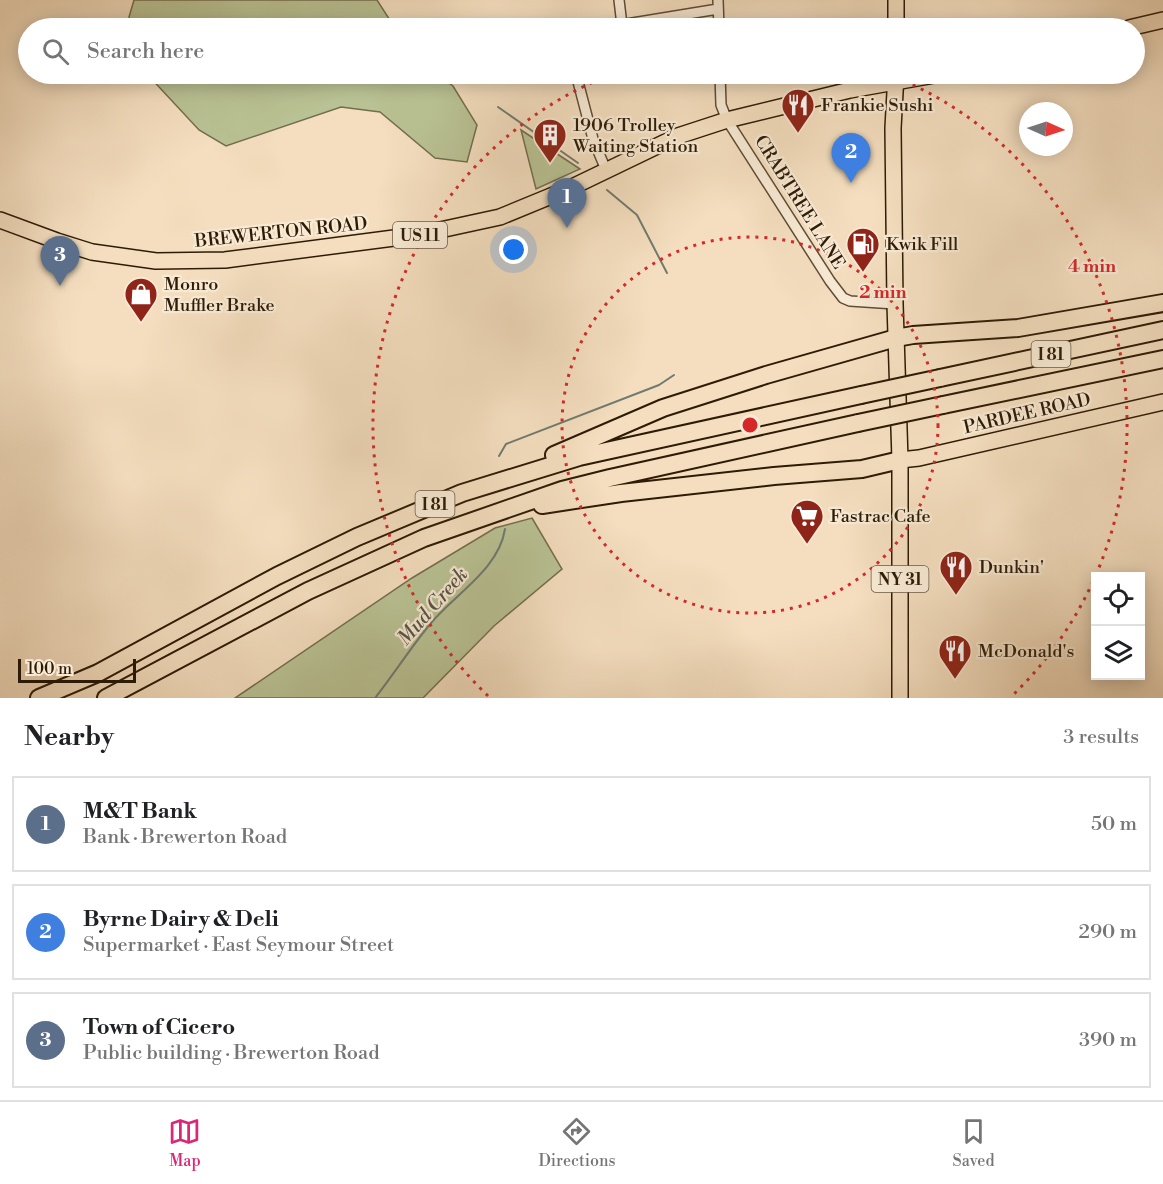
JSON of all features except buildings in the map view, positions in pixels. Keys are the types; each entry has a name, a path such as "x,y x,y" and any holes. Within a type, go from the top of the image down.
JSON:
{"highway":[{"path":"511,477 546,458 663,408 766,375 896,338 1018,328 1163,303"},
{"name":"I 81","path":"39,698 98,673 278,576 357,537 462,493 579,457 1163,330"},
{"name":"I 81","path":"106,698 308,591 424,538 562,490 858,423 1163,359"},
{"path":"494,513 621,493 862,469 900,460"}],"main road":[{"path":"896,0 896,18"},
{"path":"1145,24 1163,20"},
{"name":"BREWERTON ROAD","path":"0,220 57,242 92,252 156,261 218,261 417,236 500,217 568,189 678,136 727,120 873,84"},
{"name":"NY 31","path":"896,84 893,128 900,460 900,698"},
{"name":"PARDEE ROAD","path":"900,460 919,458 1163,402"}],"street":[{"path":"619,0 621,18"},
{"path":"656,18 718,5"},
{"path":"579,84 593,139 606,170"},
{"name":"CRABTREE LANE","path":"720,84 721,105 727,120 843,298 862,303 895,304"}],"green space":[{"path":"134,0 377,0 389,18 129,18"},
{"path":"156,84 450,84 477,125 467,162 435,158 380,112 341,107 226,146 199,130"},
{"path":"521,130 580,169 536,189"},
{"path":"532,518 562,569 494,626 423,698 235,698 412,578 495,528"}],"waterway":[{"name":"Mud Creek","path":"498,107 578,163"},
{"name":"Mud Creek","path":"607,190 637,215 667,273"},
{"name":"Mud Creek","path":"499,456 506,444 659,385 674,375"},
{"name":"Mud Creek","path":"375,698 431,623 485,569 501,543 505,529"}],"place":[{"name":"Frankie Sushi","path":"798,134"},
{"name":"1906 Trolley Waiting Station","path":"550,164"},
{"name":"Byrne Dairy & Deli","path":"851,183"},
{"name":"M&T Bank","path":"567,228"},
{"name":"Kwik Fill","path":"863,273"},
{"name":"Town of Cicero","path":"60,286"},
{"name":"Monro Muffler Brake","path":"141,323"},
{"name":"Fastrac Cafe","path":"807,545"},
{"name":"Dunkin'","path":"956,596"},
{"name":"McDonald's","path":"955,680"}]}
